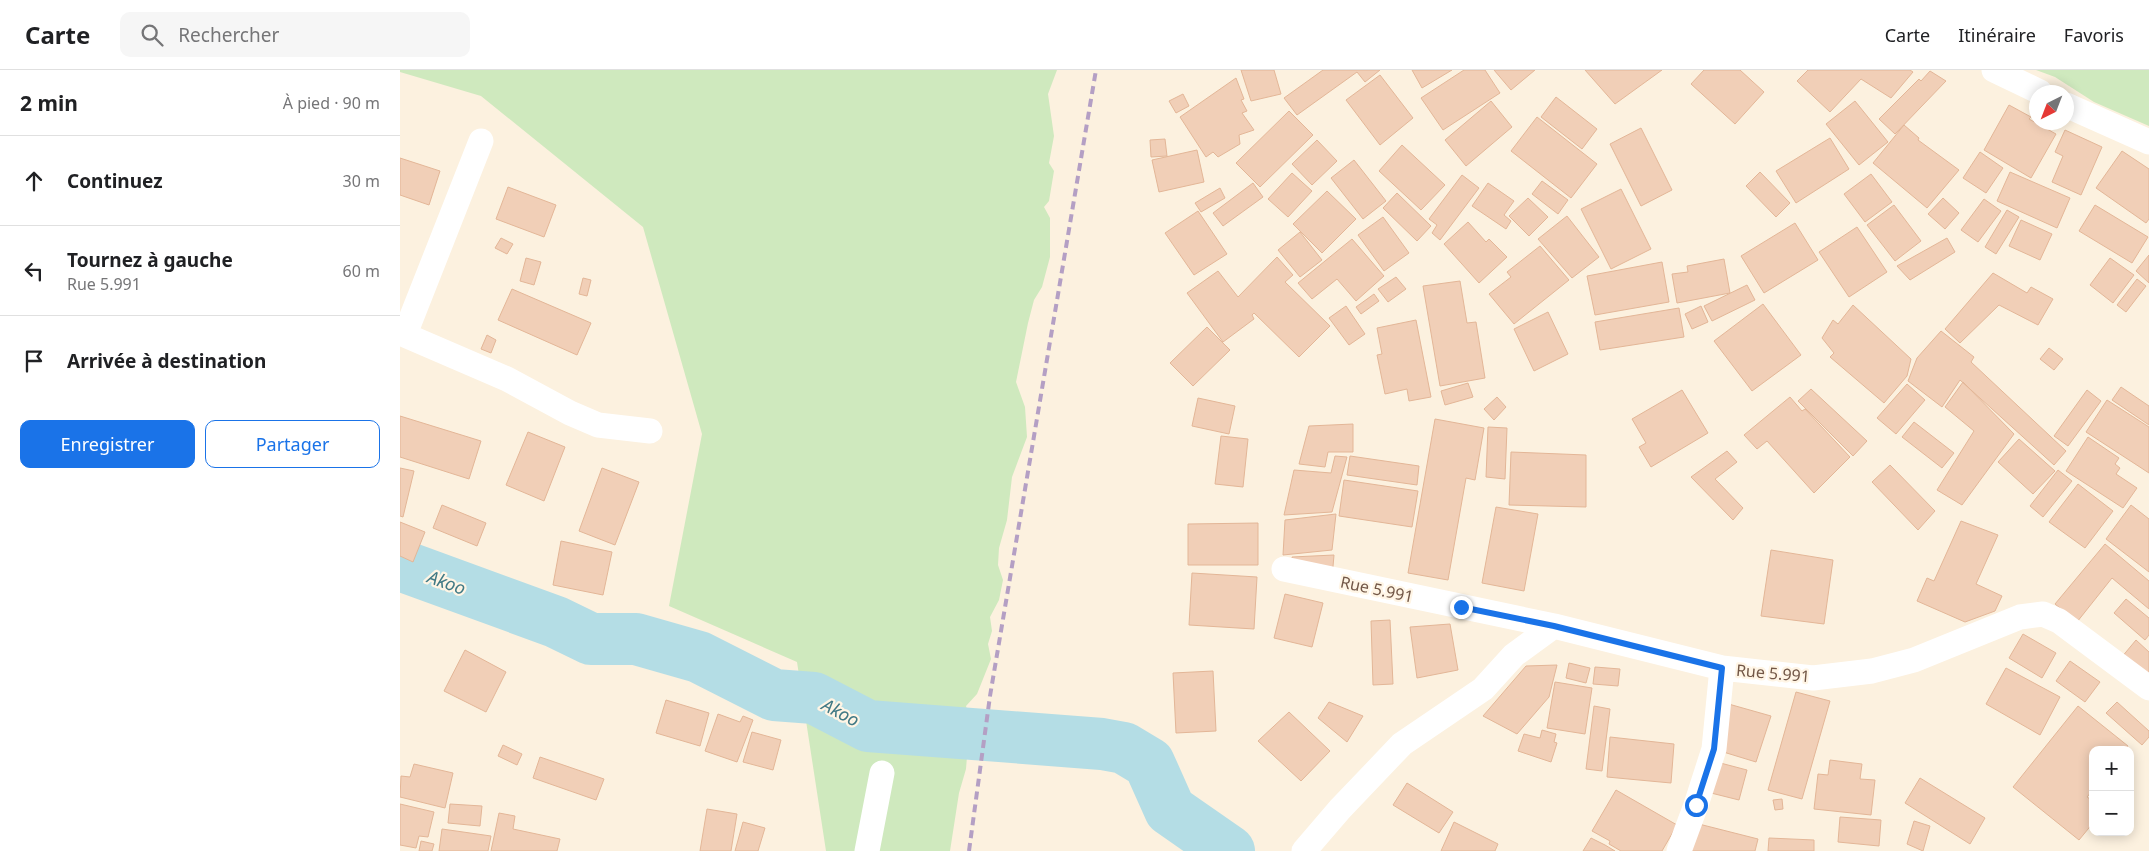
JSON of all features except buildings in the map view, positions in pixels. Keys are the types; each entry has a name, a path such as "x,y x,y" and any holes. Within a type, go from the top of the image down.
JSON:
{"street":[{"path":"1994,70 2029,87"},
{"path":"2074,109 2149,142"},
{"path":"481,141 402,334 507,379 570,413 598,425 650,431"},
{"name":"Rue 5.991","path":"1284,569 1554,626 1722,668 1813,678 1872,670 1914,660 2020,616 2043,614 2059,621 2149,688"},
{"path":"1305,850 1340,809 1402,744 1484,689 1514,655 1554,626"},
{"path":"1679,851 1714,749 1722,668"},
{"path":"868,851 882,773"}],"green space":[{"path":"400,70 1057,70 1048,94 1054,136 1049,163 1054,171 1049,201 1044,207 1050,218 1050,257 1042,287 1034,300 1016,382 1025,407 1027,437 1012,477 1007,520 999,548 998,565 1003,580 999,600 990,617 992,631 988,644 991,659 977,694 966,706 970,719 966,769 959,793 950,851 826,851 797,662 669,606 702,434 643,227 481,96 400,72"},
{"path":"2036,70 2149,70 2149,126 2094,102 2074,89 2074,85 2067,85 2055,77"}],"waterway":[{"name":"Akoo","path":"400,565 556,622 591,639 636,639 699,657 774,695 814,698 868,726 1102,744 1124,748 1149,763 1170,810 1229,851"}],"railway":[{"path":"969,851 990,696 1096,70"}],"route":[{"path":"1461,607 1554,626 1722,668 1714,749 1696,805"}]}
